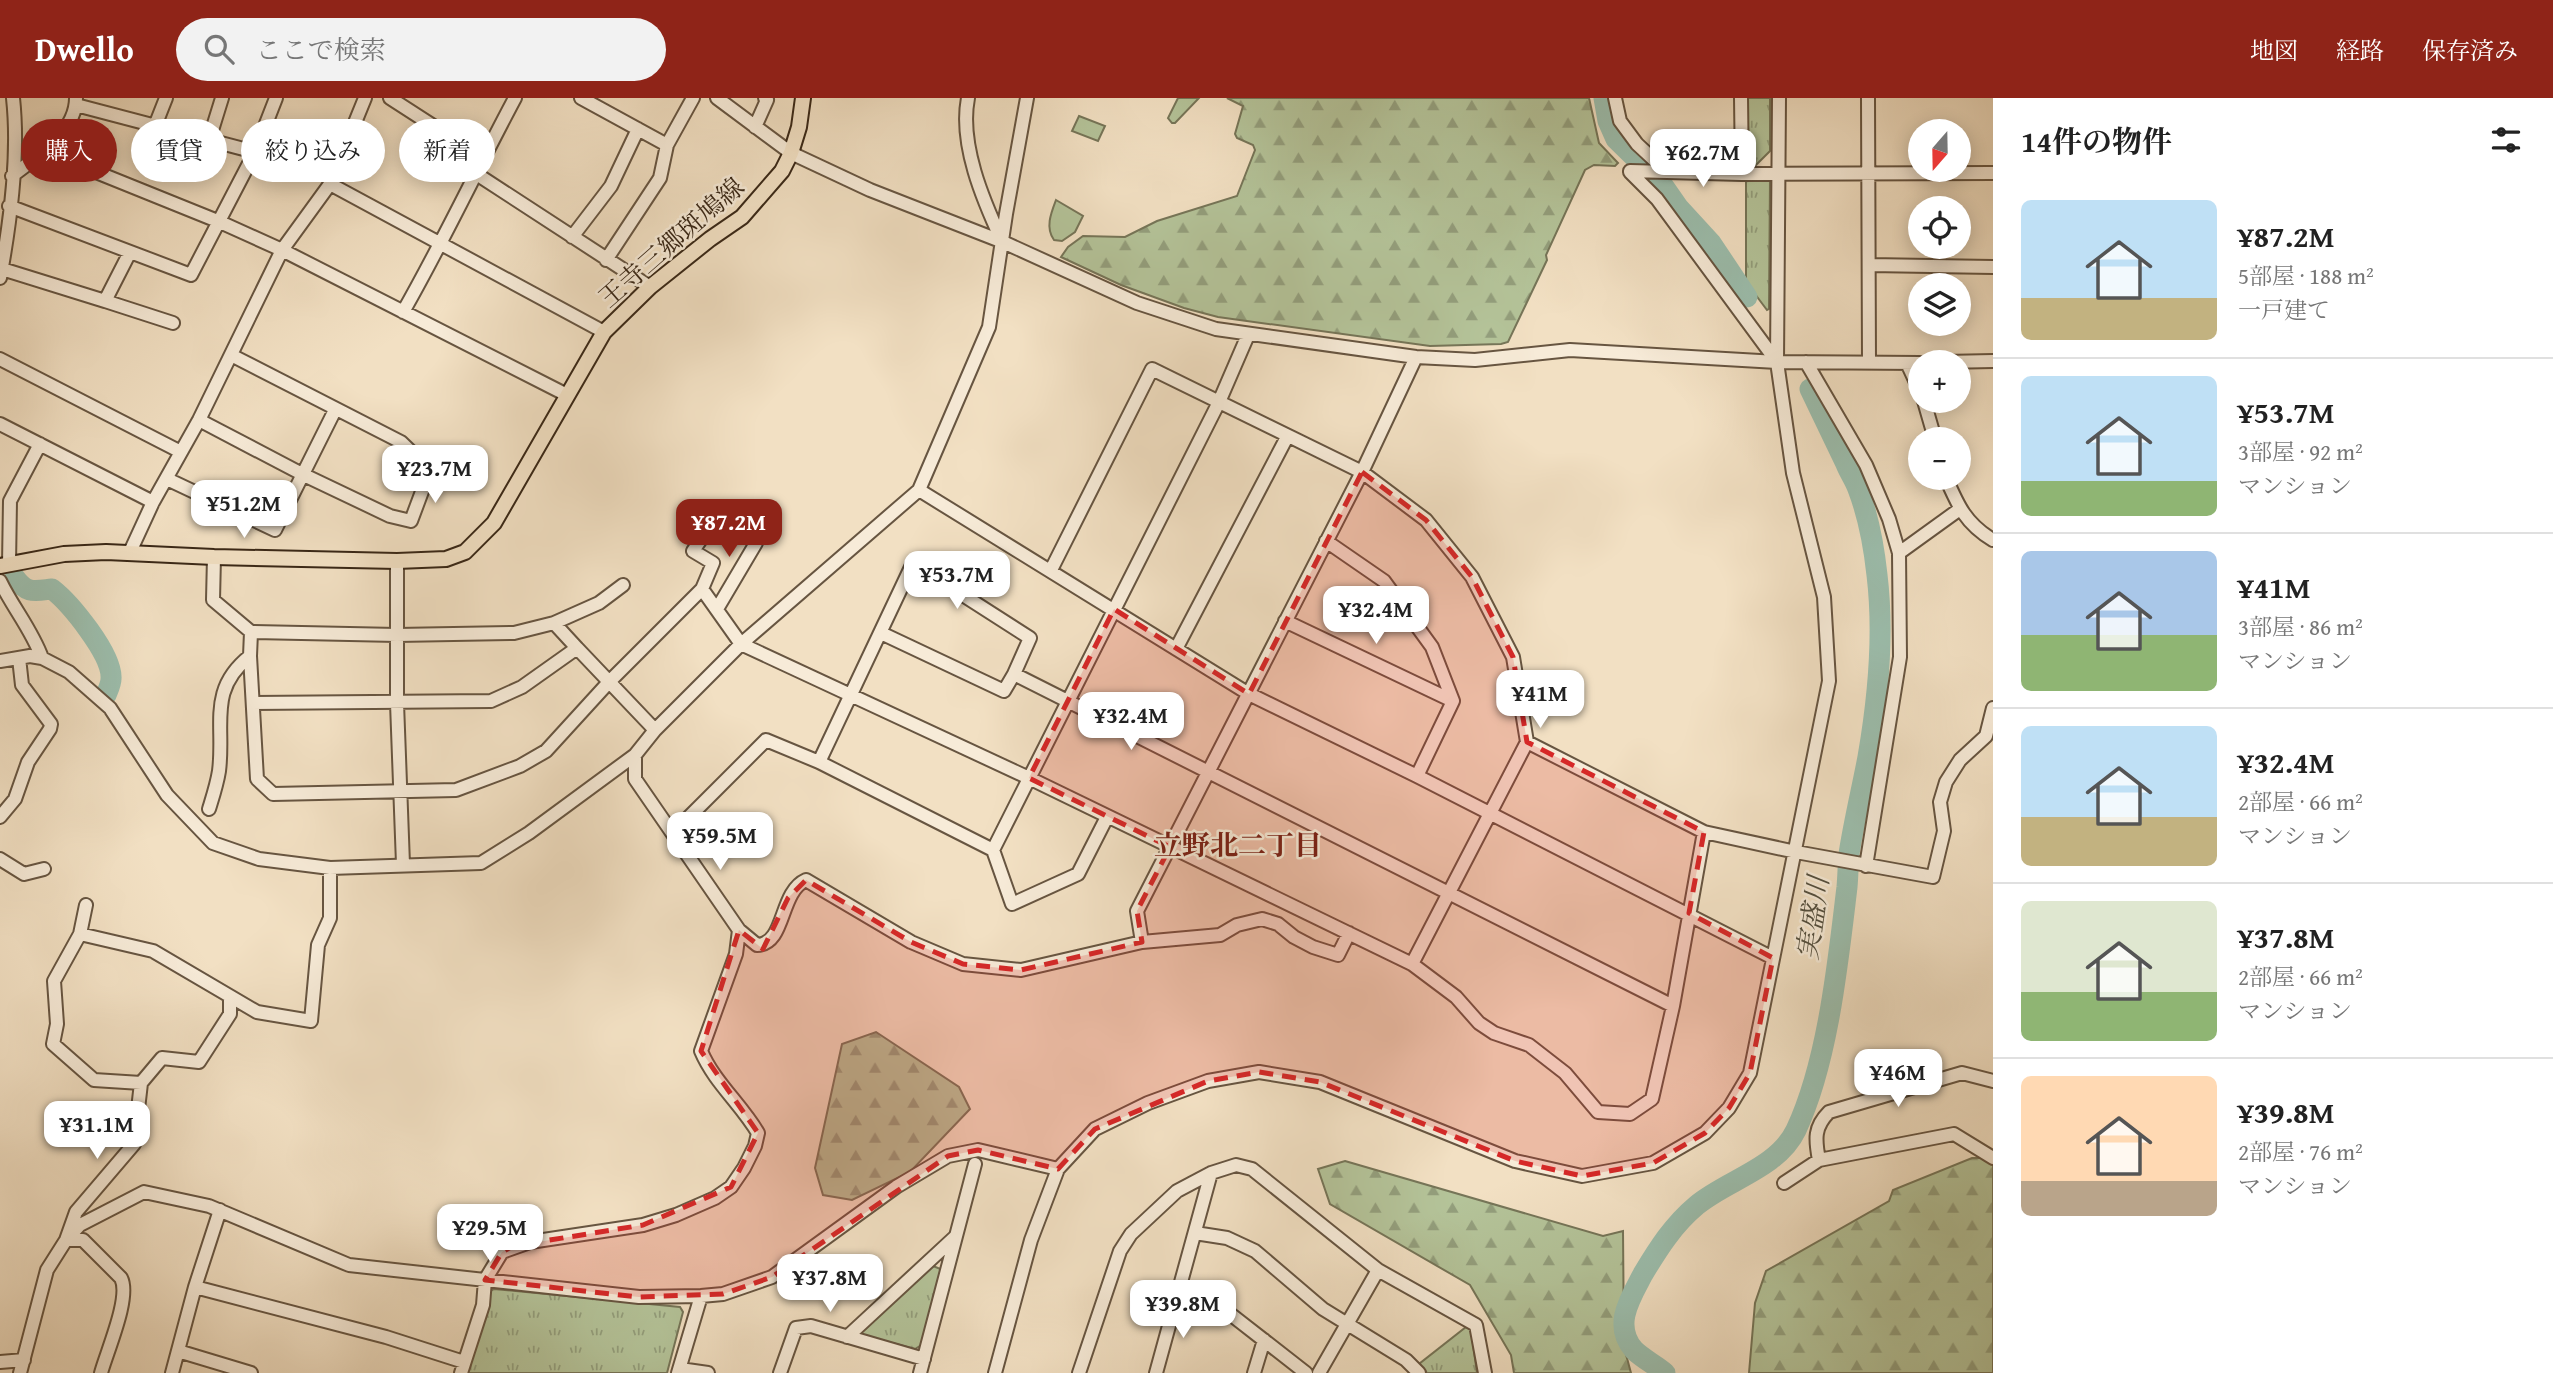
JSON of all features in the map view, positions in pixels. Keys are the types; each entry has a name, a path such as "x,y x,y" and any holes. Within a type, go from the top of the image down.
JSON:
{"main road":[{"name":"王寺三郷斑鳩線","path":"5,565 64,554 130,552 214,557 397,561 446,559 465,552 494,523 604,332 650,286 742,217 782,172 799,127 803,98"}],"street":[{"path":"13,98 16,121 1,273 173,323"},
{"path":"158,119 166,98"},
{"path":"216,119 222,98"},
{"path":"268,119 276,98"},
{"path":"130,552 153,502 199,420 282,250 330,184 365,98"},
{"path":"390,98 423,119"},
{"path":"495,136 515,98"},
{"path":"581,98 667,145"},
{"path":"607,260 660,178 667,145 693,98"},
{"path":"717,98 791,153 870,190 1003,242 1137,303 1216,329 1416,357 1475,359 1570,350 1777,362 1908,363"},
{"path":"755,127 767,100 765,98"},
{"path":"968,98 965,110 966,130 974,167 984,201 1003,242"},
{"path":"0,661 42,658 69,672 110,708 167,795 213,842 259,859 330,868 481,863 529,833 635,755 655,730 741,644 919,490 989,327 1027,98"},
{"path":"1615,98 1620,121 1662,171"},
{"path":"1741,98 1742,174"},
{"path":"997,1372 1031,1240 1058,1169 1095,1129 1137,1108 1208,1081 1259,1072 1320,1082 1515,1161 1582,1176 1653,1163 1705,1133 1729,1108 1750,1073 1829,681 1824,597 1793,472 1777,362 1779,98"},
{"path":"1868,98 1869,362"},
{"path":"71,119 76,102 132,119"},
{"path":"572,237 611,186 638,129"},
{"path":"12,176 21,169"},
{"path":"1777,362 1657,200 1630,171 1742,174 1993,173"},
{"path":"117,180 282,250 567,395"},
{"path":"9,206 191,275 241,180"},
{"path":"403,312 441,245 471,182"},
{"path":"489,182 650,286"},
{"path":"330,184 604,332"},
{"path":"106,302 130,252"},
{"path":"1870,265 1993,267"},
{"path":"993,849 1219,402 1248,335"},
{"path":"199,420 390,516 411,521 430,470 401,442 231,355"},
{"path":"1142,942 1137,911 1362,472 1416,357"},
{"path":"0,359 181,452"},
{"path":"1971,361 1993,361"},
{"path":"1806,362 1866,465 1889,519 1899,552 1900,657 1866,866"},
{"path":"1051,570 1152,369 1362,472 1426,520 1472,578 1513,657 1527,741 1412,964"},
{"path":"167,479 275,530 335,410"},
{"path":"0,424 153,502"},
{"path":"1176,649 1287,437"},
{"path":"5,565 10,501 40,444"},
{"path":"919,490 1249,694 1491,813 1773,958"},
{"path":"1951,490 1960,509 1972,524 1993,540"},
{"path":"1899,552 1960,509"},
{"path":"251,632 257,779 273,794 456,790 520,766 546,751 609,682 702,589 713,563 693,551 713,520"},
{"path":"1325,541 1384,581 1432,647 1453,701 1417,776"},
{"path":"717,609 756,542"},
{"path":"214,557 213,600 251,632 397,635 514,633 554,624 599,603 623,585"},
{"path":"397,561 397,703 403,864"},
{"path":"819,762 913,563 1030,638 1004,691 881,633"},
{"path":"0,581 10,602 34,636 42,658"},
{"path":"702,589 741,644 1029,778 1412,964 1456,996 1479,1023 1494,1033 1529,1045 1565,1073 1598,1112 1630,1114 1652,1099 1673,1006 1704,832"},
{"path":"1285,621 1453,701"},
{"path":"554,624 655,730"},
{"path":"253,703 491,701 522,687 577,648"},
{"path":"209,808 219,771 221,698 235,668 250,656"},
{"path":"0,817 15,799 28,762 51,724 22,685 19,658"},
{"path":"1014,674 1673,1006"},
{"path":"1527,741 1704,832 1866,866 1933,877 1944,831 1940,802 1946,782 1960,760 1986,736 1993,708"},
{"path":"674,832 766,740 819,762 993,849 1012,904 1078,874 1107,817"},
{"path":"635,755 635,779 739,930 757,944 770,941 775,935 788,898 800,883 806,880 911,942 964,964 1021,970 1142,942 1220,935 1237,925 1262,919 1278,924 1312,947 1338,955 1349,933"},
{"path":"0,859 24,874 44,869"},
{"path":"80,934 153,951 257,1012 311,1021 318,945 330,918 330,868"},
{"path":"86,905 80,934 54,981 57,1024 53,1044 94,1080 141,1083"},
{"path":"195,1287 374,1334 463,1368 483,1305 485,1280 502,1252 513,1246 541,1240 643,1225 676,1215 715,1198 731,1187 750,1157 758,1133 742,1108 708,1067 701,1051 736,954 739,930"},
{"path":"66,1240 76,1212 134,1144 141,1083 162,1058 199,1062 208,1052 230,1014 230,998"},
{"path":"1819,1160 1815,1135 1821,1120 1829,1112 1962,1073 1993,1081"},
{"path":"1784,1183 1819,1160 1954,1134 1993,1158"},
{"path":"0,1362 22,1367 47,1270 66,1240 80,1225 145,1192 209,1206 349,1265 639,1297 701,1296 723,1294 772,1277 896,1187 948,1156 978,1150 1058,1169"},
{"path":"920,1373 975,1164"},
{"path":"1079,1373 1120,1251 1131,1234 1177,1191 1211,1173 1236,1165 1252,1170 1378,1270 1476,1325 1485,1373"},
{"path":"1156,1373 1211,1173"},
{"path":"172,1373 195,1287 220,1210"},
{"path":"1195,1233 1236,1241 1255,1251 1323,1310 1406,1360 1419,1373"},
{"path":"847,1337 955,1237"},
{"path":"66,1240 83,1240 125,1285 101,1373"},
{"path":"1319,1373 1378,1270"},
{"path":"701,1296 679,1371 708,1373"},
{"path":"1176,1298 1229,1312 1306,1373"},
{"path":"780,1373 796,1328 811,1326 924,1359"},
{"path":"1254,1373 1264,1340"},
{"path":"178,1352 251,1373"}],"highlighted area":[{"path":"1362,472 1426,520 1472,577 1513,657 1527,742 1704,832 1689,913 1773,958 1750,1073 1729,1108 1705,1133 1653,1163 1582,1176 1515,1161 1320,1082 1259,1072 1208,1081 1095,1129 1058,1169 978,1150 948,1156 772,1277 723,1294 639,1297 485,1280 502,1252 513,1246 643,1225 731,1187 758,1133 701,1051 739,930 763,949 788,898 806,880 911,942 963,964 1021,970 1142,942 1137,911 1170,847 1029,778 1114,609 1249,694"}],"green space":[{"path":"1178,98 1199,98 1172,123 1168,118"},
{"path":"1227,98 1589,98 1599,143 1618,163 1615,166 1594,165 1585,170 1508,342 1501,344 1430,346 1218,317 1184,308 1121,285 1061,257 1068,247 1083,236 1125,237 1157,221 1237,196 1255,150 1253,145 1237,138 1235,134 1243,106"},
{"path":"1746,98 1770,98 1770,151 1755,166 1748,162"},
{"path":"1079,116 1105,126 1098,141 1072,131"},
{"path":"1750,178 1766,178 1770,181 1767,310 1746,282 1746,182"},
{"path":"1056,200 1083,216 1075,232 1062,241 1054,240 1049,225"},
{"path":"876,1032 959,1087 970,1109 910,1172 852,1200 823,1195 815,1168 842,1044"},
{"path":"1972,1158 1993,1158 1993,1373 1749,1373 1755,1303 1766,1271 1889,1201 1893,1190"},
{"path":"1345,1161 1603,1236 1623,1231 1624,1347 1631,1373 1514,1373 1511,1355 1470,1285 1330,1204 1318,1169"},
{"path":"933,1266 943,1270 923,1344 915,1349 862,1335 860,1324"},
{"path":"494,1289 680,1307 683,1312 667,1373 465,1373 486,1294"},
{"path":"1466,1327 1471,1330 1477,1373 1427,1373 1419,1364"}],"waterway":[{"name":"実盛川","path":"1604,98 1608,121 1616,139 1662,184 1678,207 1711,243 1747,297"},
{"name":"実盛川","path":"1665,1373 1634,1350 1624,1331 1626,1311 1643,1274 1673,1229 1709,1196 1765,1164 1788,1143 1796,1130 1807,1103 1824,1043 1844,916 1849,854 1872,735 1880,643 1876,564 1865,509 1857,486 1810,389"},
{"path":"15,578 23,587 31,590 52,589 79,617 98,644 110,669 111,681 106,695"}],"district":[{"name":"立野北二丁目","path":"1238,844"}]}
